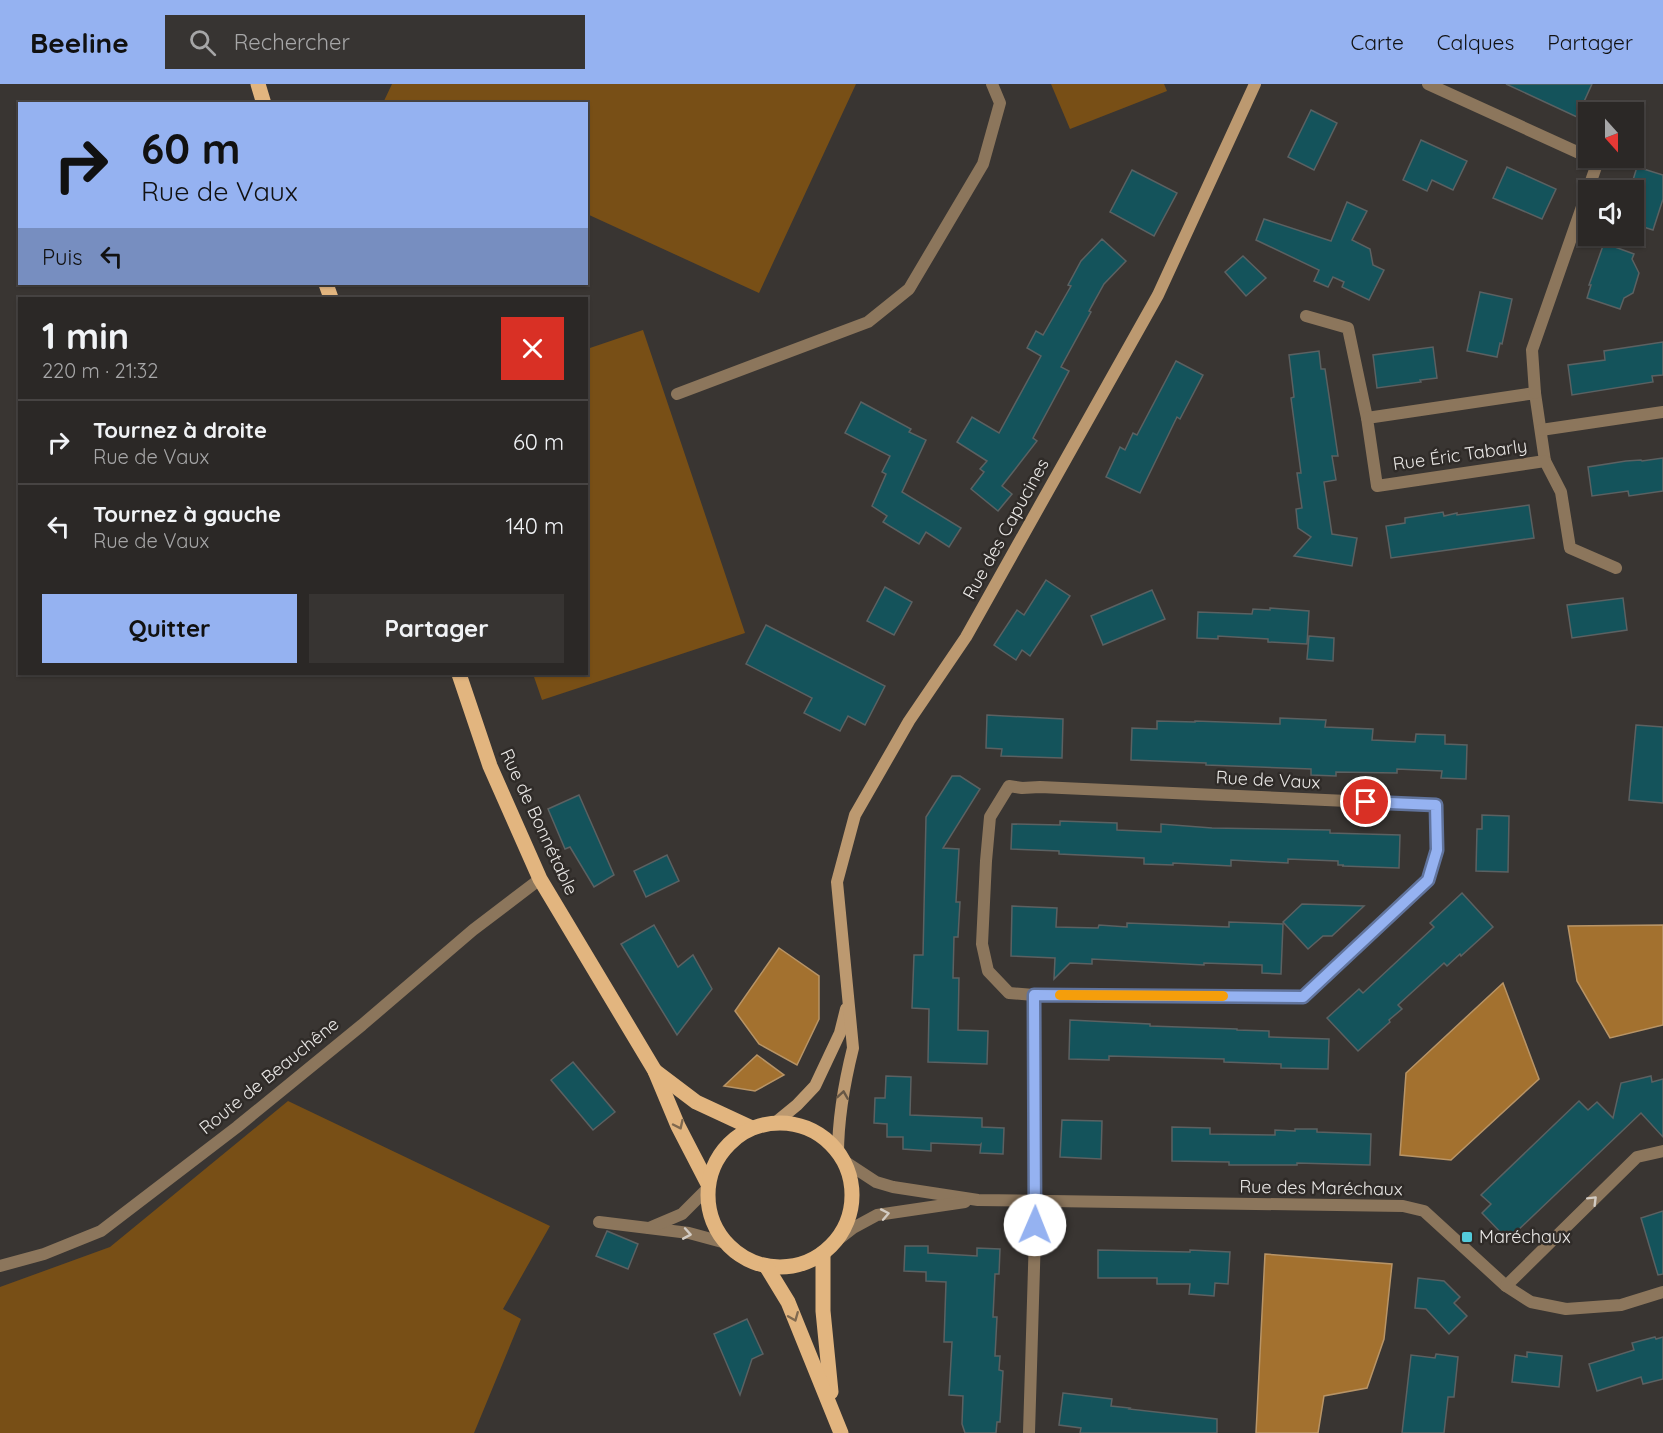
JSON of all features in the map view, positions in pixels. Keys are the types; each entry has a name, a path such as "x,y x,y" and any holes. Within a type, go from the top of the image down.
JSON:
{"main road":[{"path":"258,84 263,102"},
{"name":"Rue de Bonnétable","path":"459,675 490,766 540,879 655,1071 678,1126 708,1186"},
{"name":"Rue de Bonnétable","path":"655,1071 696,1102 752,1128"},
{"path":"775,1124 798,1125 819,1134 834,1147 841,1157 852,1183 852,1204 847,1222 835,1242 823,1253 806,1263 786,1267 766,1266 744,1258 726,1243 713,1223 708,1204 708,1186 714,1166 723,1151 736,1138 752,1128 775,1124"},
{"path":"823,1253 823,1311 832,1410"},
{"path":"766,1266 788,1302 841,1433"}],"street":[{"path":"677,394 868,322 909,289 983,164 1000,103 992,84"},
{"name":"Rue des Capucines","path":"841,1157 838,1126 846,1074 853,1048 837,882 855,815 909,721 966,637 1158,295 1255,84"},
{"path":"1428,84 1578,152"},
{"name":"Rue Éric Tabarly","path":"1589,168 1532,350 1535,393 1545,461 1561,492 1570,548 1616,568"},
{"name":"Rue Éric Tabarly","path":"1306,316 1348,328 1368,418 1377,486 1545,461"},
{"path":"1368,418 1535,393"},
{"name":"Rue Éric Tabarly","path":"1541,430 1663,412"},
{"name":"Rue de Vaux","path":"1009,786 1436,805 1437,850 1428,880 1303,997 1034,995 1009,993 988,971 982,944 990,817 1009,786"},
{"name":"Route de Beauchêne","path":"0,1266 44,1254 101,1231 237,1127 473,930 540,879"},
{"path":"1029,1433 1036,1202 1034,995"},
{"name":"Rue des Capucines","path":"775,1124 815,1086 840,1033 848,999"},
{"path":"1506,1286 1637,1157 1663,1151"},
{"name":"Rue des Maréchaux","path":"841,1157 876,1182 893,1187 978,1200 1403,1206 1424,1211 1506,1286 1531,1302 1566,1309 1621,1305 1663,1292"},
{"path":"648,1228 682,1214 708,1186"},
{"name":"Rue des Maréchaux","path":"835,1242 853,1228 877,1215 978,1200"},
{"path":"599,1222 689,1233 726,1243"}],"shaded area":[{"path":"392,84 856,84 759,293 588,214 588,102 383,102"},
{"path":"1051,84 1164,84 1167,91 1070,129"},
{"path":"643,330 745,633 542,700 533,675 588,675 588,349"},
{"path":"1663,925 1663,1025 1610,1038 1577,981 1568,926"},
{"path":"779,948 819,976 819,1019 797,1065 759,1044 735,1011"},
{"path":"1503,983 1539,1079 1451,1160 1400,1155 1406,1073"},
{"path":"757,1055 784,1075 755,1091 724,1086"},
{"path":"288,1101 550,1226 503,1309 521,1319 474,1433 0,1433 0,1287 110,1247"},
{"path":"1265,1254 1392,1264 1384,1339 1367,1388 1324,1396 1318,1433 1256,1433"}],"building":[{"path":"1506,84 1592,84 1584,102 1578,102 1577,117"},
{"path":"1311,110 1337,123 1314,170 1288,157"},
{"path":"1421,140 1467,161 1453,190 1432,180 1427,191 1403,180"},
{"path":"1507,167 1556,189 1542,219 1493,198"},
{"path":"1637,168 1663,175 1663,199 1653,230 1644,227 1644,180 1633,180"},
{"path":"1132,170 1177,193 1154,236 1110,212"},
{"path":"1347,202 1367,211 1352,240 1370,249 1373,265 1384,270 1369,300 1342,287 1344,282 1333,277 1328,287 1314,281 1319,270 1256,240 1264,219 1331,241"},
{"path":"1102,239 1126,261 1104,284 1089,311 1091,312 1061,367 1069,371 1033,438 1037,441 1002,486 1012,494 998,511 971,489 984,472 980,469 987,461 957,442 972,417 999,433 1041,356 1027,348 1036,331 1043,335 1071,286 1068,285 1081,261"},
{"path":"1603,246 1612,246 1634,254 1632,259 1639,273 1633,293 1624,298 1620,309 1587,298 1591,285 1589,285"},
{"path":"1243,256 1266,278 1246,296 1225,272"},
{"path":"1480,292 1512,299 1497,357 1467,351"},
{"path":"1663,342 1663,375 1652,376 1653,382 1572,395 1568,365 1605,360 1604,351"},
{"path":"1433,347 1437,378 1377,388 1373,355"},
{"path":"1319,351 1321,369 1325,369 1338,456 1332,456 1336,480 1324,482 1332,534 1357,538 1352,566 1294,556 1311,537 1298,528 1296,509 1302,508 1297,473 1301,473 1291,398 1294,397 1289,355"},
{"path":"1176,361 1203,375 1180,419 1177,417 1140,493 1106,477 1120,447 1125,450 1133,433 1137,435"},
{"path":"861,402 911,429 909,432 926,440 902,492 961,528 949,547 926,532 919,544 883,522 887,516 872,506 886,474 882,472 890,456 845,433"},
{"path":"1663,458 1663,491 1629,496 1628,491 1592,496 1588,467"},
{"path":"1529,505 1534,538 1391,558 1386,526 1405,523 1405,518 1443,512 1444,516 1457,513 1457,515"},
{"path":"1046,580 1070,596 1030,656 1022,650 1016,660 994,645 1017,610 1024,615"},
{"path":"885,587 912,602 894,635 867,621"},
{"path":"1152,590 1165,619 1103,645 1091,616"},
{"path":"1623,598 1627,630 1572,638 1567,605"},
{"path":"1270,608 1309,611 1307,644 1218,636 1218,639 1197,638 1198,612 1252,614 1253,609 1270,610"},
{"path":"766,625 885,686 865,725 848,716 840,731 804,713 812,698 746,664"},
{"path":"1309,636 1334,638 1333,661 1307,659"},
{"path":"987,715 1063,719 1062,758 1001,756 1002,749 986,748"},
{"path":"1280,718 1326,720 1325,727 1373,729 1372,740 1415,742 1416,734 1445,735 1445,744 1467,745 1466,779 1441,778 1442,771 1397,769 1397,773 1336,772 1336,776 1311,775 1311,769 1131,760 1132,728 1157,729 1157,721 1280,724"},
{"path":"1636,725 1663,727 1663,803 1629,800"},
{"path":"952,776 960,776 980,789 943,848 959,849 956,902 960,902 958,937 954,937 953,978 959,978 958,1030 988,1031 987,1064 928,1062 929,1009 912,1008 914,955 923,955 926,817"},
{"path":"579,795 614,875 594,887 570,847 565,849 548,809"},
{"path":"1482,815 1509,816 1508,872 1476,871 1477,829 1482,829"},
{"path":"1060,821 1117,823 1117,830 1161,832 1161,824 1400,835 1399,868 1342,866 1344,865 1338,865 1338,861 1288,859 1288,863 1231,860 1231,866 1144,864 1144,858 1011,849 1012,824 1060,825"},
{"path":"667,855 679,881 646,897 634,871"},
{"path":"1462,893 1493,927 1461,956 1460,954 1447,966 1444,963 1398,1005 1402,1009 1358,1051 1327,1018 1359,989 1363,993 1434,927 1430,923"},
{"path":"1302,904 1364,906 1332,936 1323,936 1308,949 1283,922"},
{"path":"1012,906 1057,908 1056,927 1098,928 1099,925 1127,927 1127,923 1229,927 1229,922 1283,924 1281,974 1262,973 1262,965 1204,963 1204,965 1092,959 1092,964 1070,963 1054,979 1055,958 1011,956"},
{"path":"654,925 678,967 693,955 712,989 677,1035 621,944"},
{"path":"1070,1020 1269,1031 1269,1037 1329,1039 1328,1069 1281,1068 1281,1064 1224,1062 1224,1059 1109,1056 1109,1060 1069,1059"},
{"path":"573,1062 615,1112 593,1130 551,1080"},
{"path":"886,1076 911,1077 910,1115 982,1118 982,1127 1004,1128 1003,1154 980,1153 981,1144 931,1143 931,1151 903,1149 903,1137 887,1137 887,1124 874,1123 875,1098 885,1098"},
{"path":"1651,1076 1652,1082 1663,1079 1663,1137 1641,1113 1514,1234 1511,1232 1506,1238 1482,1213 1491,1204 1481,1195 1579,1101 1588,1110 1597,1102 1613,1118 1621,1083"},
{"path":"1062,1120 1102,1121 1101,1159 1060,1157"},
{"path":"1172,1127 1210,1128 1210,1134 1275,1135 1275,1130 1317,1129 1317,1132 1371,1134 1370,1165 1297,1163 1297,1165 1229,1165 1229,1162 1172,1161"},
{"path":"1663,1211 1663,1274 1658,1275 1641,1218"},
{"path":"607,1231 638,1244 628,1269 596,1256"},
{"path":"905,1246 928,1246 928,1253 977,1256 977,1248 1000,1249 999,1274 995,1274 993,1317 997,1317 995,1356 1000,1356 999,1370 1003,1371 1000,1422 997,1422 996,1433 965,1433 962,1424 963,1396 949,1395 952,1342 944,1342 946,1282 926,1281 926,1272 904,1271"},
{"path":"1098,1250 1230,1252 1228,1284 1215,1283 1214,1296 1189,1294 1190,1284 1157,1284 1157,1278 1098,1278"},
{"path":"1418,1278 1444,1281 1460,1297 1454,1303 1467,1316 1449,1334 1426,1309 1415,1308"},
{"path":"747,1319 763,1354 752,1359 740,1395 714,1334"},
{"path":"1655,1337 1656,1339 1663,1337 1663,1379 1643,1384 1641,1377 1597,1391 1589,1364 1634,1350 1632,1343"},
{"path":"1527,1352 1562,1356 1559,1387 1512,1382 1515,1355 1527,1357"},
{"path":"1436,1354 1458,1357 1454,1397 1448,1397 1444,1433 1402,1433 1411,1355 1435,1358"},
{"path":"1063,1393 1112,1399 1111,1406 1217,1419 1217,1433 1080,1433 1081,1428 1059,1425"}],"slow traffic":[{"path":"1060,995 1223,996"}],"place":[{"name":"Maréchaux","path":"1467,1237"}],"route":[{"path":"1035,1225 1034,995 1303,997 1428,880 1437,850 1436,805 1366,802"}]}
